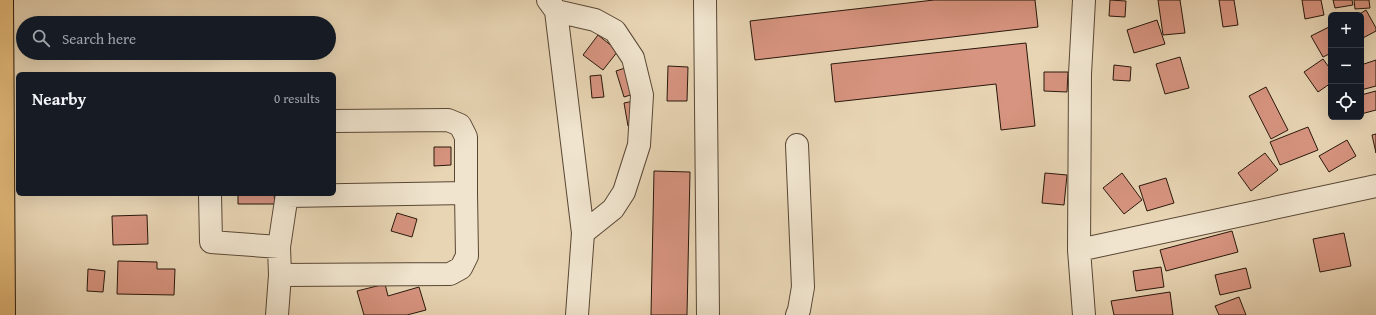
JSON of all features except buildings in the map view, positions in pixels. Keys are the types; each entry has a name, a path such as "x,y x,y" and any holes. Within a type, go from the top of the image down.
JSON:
{"main road":[{"path":"2,0 4,315"}],"street":[{"path":"705,0 708,315"},
{"path":"1084,0 1080,74 1079,250 1084,315"},
{"path":"577,315 583,233 552,5 595,20 615,31 633,58 642,95 639,145 624,192 613,209 583,233"},
{"path":"280,275 450,274 461,268 467,256 466,137 460,125 448,120 336,121"},
{"path":"796,145 804,287 797,315"},
{"path":"1079,250 1376,186"},
{"path":"336,194 466,193"},
{"path":"210,196 210,242 279,247"},
{"path":"277,315 280,275 279,247 287,196"}]}
